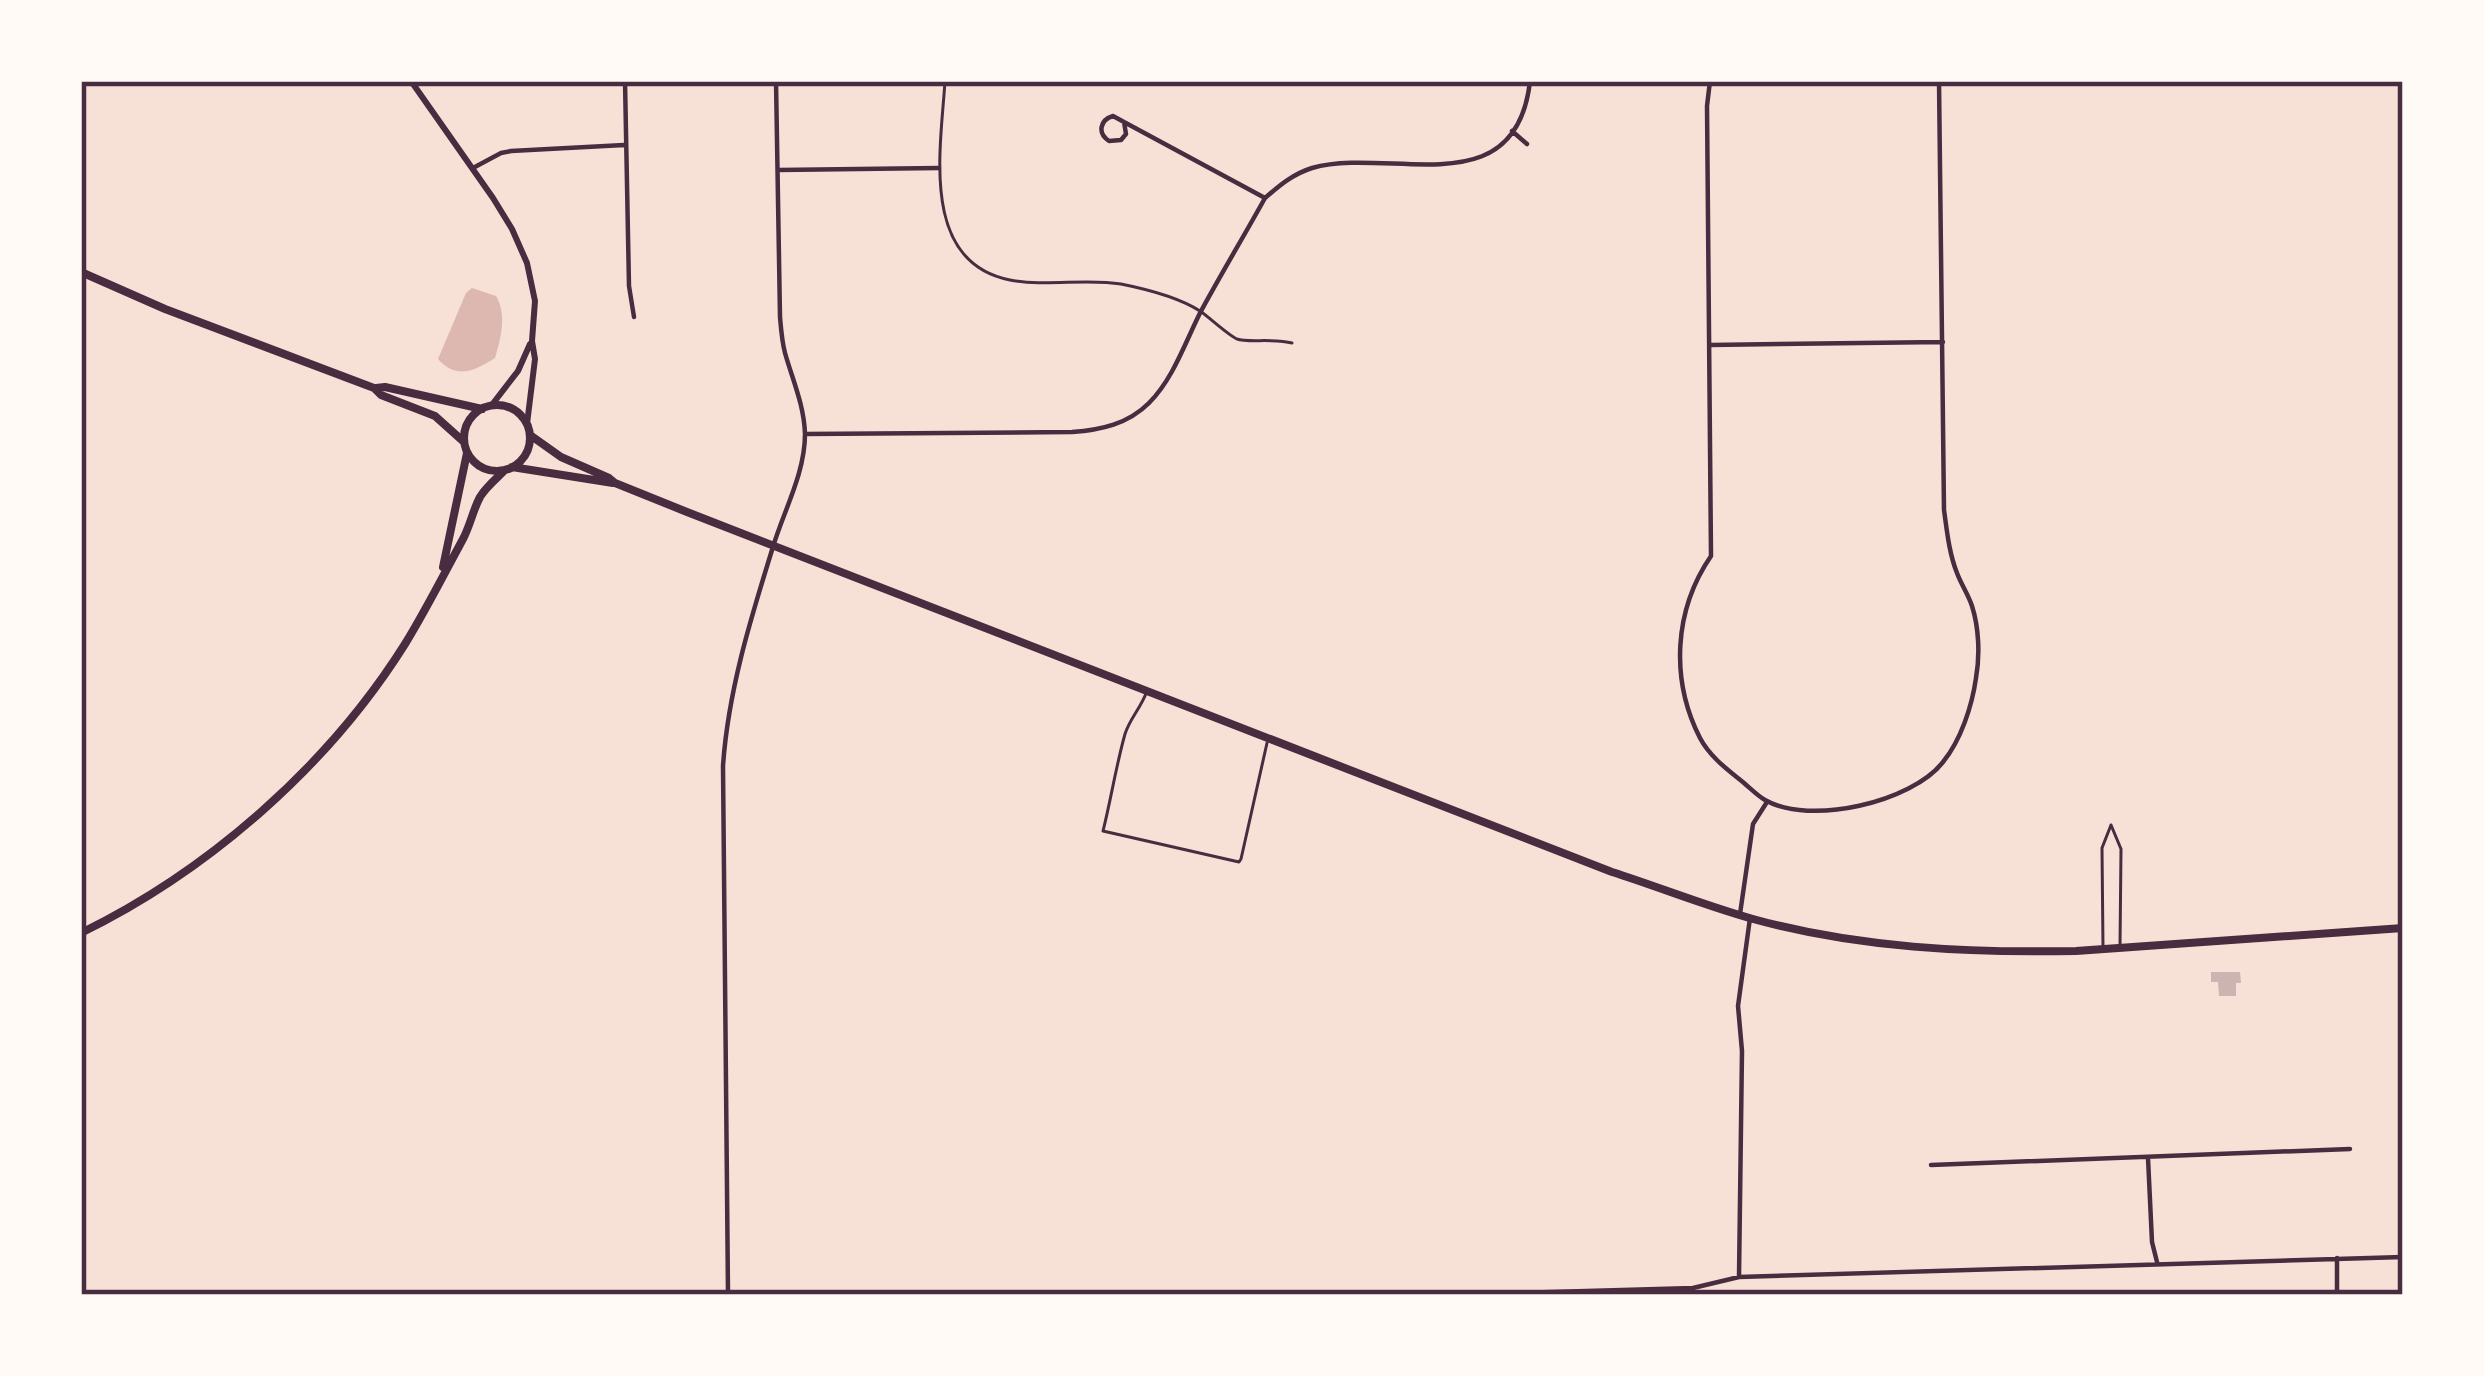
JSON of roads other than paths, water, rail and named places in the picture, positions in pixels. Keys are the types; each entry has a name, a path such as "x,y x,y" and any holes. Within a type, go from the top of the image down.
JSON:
{"main road":[{"path":"81,272 435,416 479,466 615,483 1612,872 1744,916 1832,936 1906,946 2024,952 2403,928"},
{"path":"374,388 512,409 528,430 561,457 615,483"},
{"path":"442,575 468,423 486,407"},
{"path":"81,933 172,879 296,781 340,734 406,642 465,535 482,493 524,456 528,430"}],"street":[{"path":"411,81 512,229 527,263 535,301 528,430"},
{"path":"625,81 628,286 634,317"},
{"path":"728,1295 726,724 773,545 797,479 805,434 780,317 776,81"},
{"path":"805,434 1110,428 1148,404 1169,376 1265,198 1292,176 1328,164 1446,166 1469,161 1492,150 1512,131 1526,108 1530,81"},
{"path":"1710,81 1711,556 1689,597 1678,665 1701,740 1720,764 1767,802 1826,811 1869,805 1910,787 1942,765 1961,732 1976,678 1978,649 1972,607 1957,574 1946,524 1939,81"},
{"path":"1124,122 1127,130 1121,140 1103,136 1105,120 1113,116 1265,198"},
{"path":"1512,131 1527,144"},
{"path":"473,168 501,153 624,145"},
{"path":"778,170 939,168"},
{"path":"486,407 518,371 532,340"},
{"path":"1710,345 1943,342"},
{"path":"1738,1276 1742,1051 1738,1006 1753,824 1767,802"},
{"path":"1931,1165 2350,1148"},
{"path":"2148,1158 2157,1262"},
{"path":"1440,1295 1693,1288 1738,1276 2403,1257"},
{"path":"2337,1258 2337,1295"}],"lane":[{"path":"945,81 940,197 953,238 972,260 992,274 1015,281 1124,284 1201,312 1237,339 1292,343"},
{"path":"1147,689 1125,736 1103,831 1239,862 1269,738"},
{"path":"2102,949 2102,848 2111,825 2121,849 2120,948"}]}
